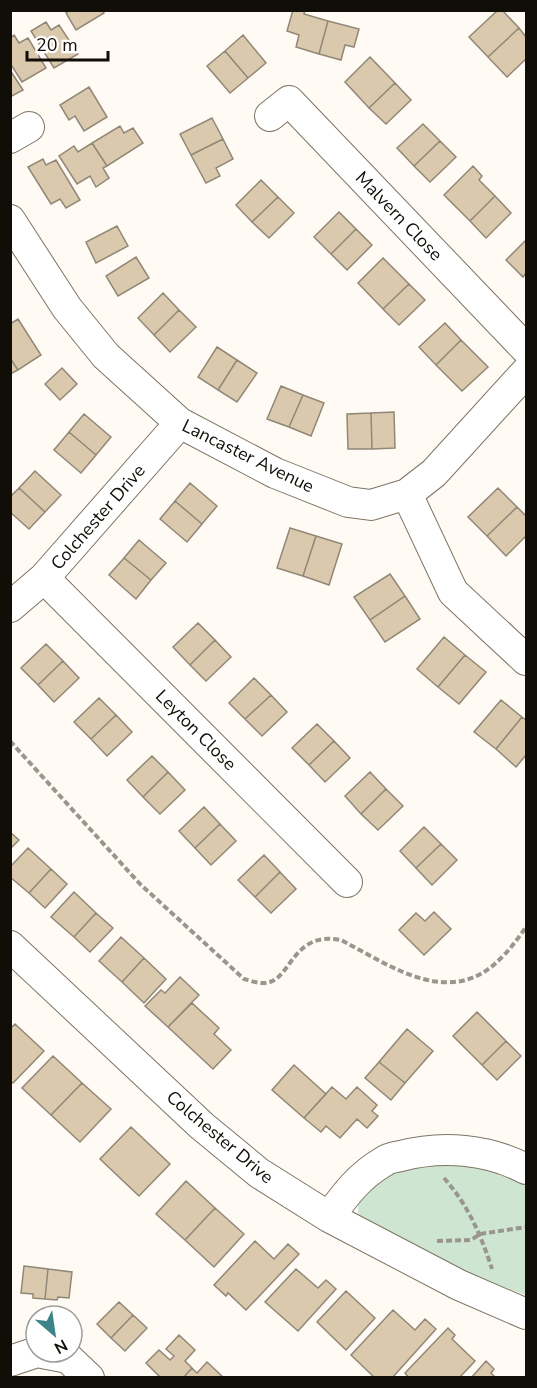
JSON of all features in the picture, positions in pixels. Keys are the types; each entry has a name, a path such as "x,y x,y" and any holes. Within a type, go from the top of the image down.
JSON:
{"street":[{"name":"Malvern Close","path":"270,116 288,101 526,349"},
{"name":"Lancaster Avenue","path":"10,220 22,264 68,308 106,356 180,423 275,473 348,502 371,505 407,494 434,473 526,372"},
{"name":"Colchester Drive","path":"10,606 44,579 180,423"},
{"path":"407,494 453,592 526,660"},
{"name":"Leyton Close","path":"44,579 347,882"},
{"name":"Colchester Drive","path":"10,946 201,1126 259,1173 328,1217 459,1285 515,1309"},
{"path":"328,1217 351,1186 385,1160 420,1151 467,1150 511,1161 526,1169"},
{"path":"10,1361 37,1352 78,1368"}],"path":[{"path":"10,741 140,884 243,979 264,984 279,977 300,949 315,940 329,938 341,940 410,976 435,982 458,982 482,972 502,957 526,927"},
{"path":"420,1151 468,1210 515,1309"},
{"path":"436,1241 471,1240 480,1234 526,1227"}],"green space":[{"path":"418,1163 487,1170 513,1178 526,1185 526,1295 465,1275 365,1223 358,1213 358,1204 380,1176"}],"building":[{"path":"70,10 102,10 104,13 76,30 66,13"},
{"path":"293,10 305,10 304,14 328,21 319,54 296,47 299,35 287,31"},
{"path":"498,10 502,10 519,28 488,57 469,37"},
{"path":"328,21 359,29 354,47 345,45 341,60 319,54"},
{"path":"46,22 51,30 59,25 78,54 54,68 31,31"},
{"path":"519,28 526,37 526,59 507,77 488,57"},
{"path":"14,35 19,43 28,38 46,68 22,82 10,63 10,38"},
{"path":"243,35 266,63 248,78 225,51"},
{"path":"225,51 248,78 230,93 207,66"},
{"path":"370,57 395,83 369,108 345,82"},
{"path":"10,70 23,90 10,97"},
{"path":"395,83 411,100 386,124 369,108"},
{"path":"89,87 107,117 84,131 75,116 69,120 60,105"},
{"path":"212,118 223,139 191,155 180,134"},
{"path":"423,124 440,141 414,166 397,148"},
{"path":"120,126 124,133 133,128 143,143 107,166 92,143"},
{"path":"223,139 233,159 216,168 220,176 206,183 191,155"},
{"path":"440,141 456,157 430,182 414,166"},
{"path":"92,143 107,166 103,168 109,178 96,187 90,176 77,184 59,156 74,146 78,152"},
{"path":"43,159 46,165 56,160 80,200 66,208 60,199 51,204 28,167"},
{"path":"473,166 482,176 479,180 495,196 470,221 444,195"},
{"path":"261,180 278,197 252,222 236,205"},
{"path":"495,196 511,213 486,238 470,221"},
{"path":"278,197 294,213 269,238 252,222"},
{"path":"339,212 356,229 331,254 314,237"},
{"path":"117,226 128,246 96,263 86,242"},
{"path":"356,229 372,245 347,270 331,254"},
{"path":"526,240 526,273 523,277 506,260"},
{"path":"136,257 149,278 118,296 106,276"},
{"path":"383,258 409,284 383,309 358,283"},
{"path":"409,284 425,300 399,325 383,309"},
{"path":"163,293 179,310 154,335 138,318"},
{"path":"179,310 196,327 170,352 154,335"},
{"path":"18,319 41,355 18,370 10,358 10,324"},
{"path":"445,323 461,340 436,365 419,347"},
{"path":"461,340 488,367 462,391 436,365"},
{"path":"217,347 237,360 218,390 198,377"},
{"path":"10,358 18,370 10,374"},
{"path":"237,360 257,373 237,402 218,390"},
{"path":"62,368 77,384 60,400 45,384"},
{"path":"281,386 303,395 289,427 267,419"},
{"path":"303,395 324,403 311,436 289,427"},
{"path":"394,412 395,448 372,449 371,413"},
{"path":"371,413 372,449 348,449 347,414"},
{"path":"84,414 111,437 96,455 69,432"},
{"path":"69,432 96,455 81,473 54,450"},
{"path":"35,471 61,495 45,512 19,488"},
{"path":"190,483 217,506 202,524 175,501"},
{"path":"19,488 45,512 29,529 10,512 10,497"},
{"path":"498,488 517,507 487,536 468,517"},
{"path":"175,501 202,524 187,542 160,519"},
{"path":"517,507 526,516 526,536 506,556 487,536"},
{"path":"290,528 316,536 303,576 277,568"},
{"path":"316,536 342,544 329,585 303,576"},
{"path":"139,540 166,563 151,580 124,558"},
{"path":"124,558 151,580 136,599 109,575"},
{"path":"390,574 405,596 370,620 354,597"},
{"path":"405,596 420,619 385,642 370,620"},
{"path":"198,623 215,640 190,665 173,647"},
{"path":"444,637 465,655 438,687 417,669"},
{"path":"215,640 231,657 206,681 190,665"},
{"path":"46,644 63,661 38,685 21,668"},
{"path":"465,655 486,672 459,704 438,687"},
{"path":"63,661 79,678 54,702 38,685"},
{"path":"254,678 271,695 245,719 229,703"},
{"path":"271,695 287,712 262,736 245,719"},
{"path":"99,698 116,715 91,739 74,722"},
{"path":"501,700 522,717 496,749 474,732"},
{"path":"116,715 132,732 107,756 91,739"},
{"path":"522,717 526,720 526,755 516,767 496,749"},
{"path":"317,724 334,741 309,765 292,748"},
{"path":"334,741 350,758 325,782 309,765"},
{"path":"152,756 168,772 143,797 127,780"},
{"path":"168,772 185,790 160,814 143,797"},
{"path":"370,772 386,789 361,814 345,796"},
{"path":"386,789 403,806 378,830 361,814"},
{"path":"204,807 220,824 195,848 179,831"},
{"path":"220,824 236,841 211,865 195,848"},
{"path":"424,827 441,844 416,868 400,851"},
{"path":"10,832 19,840 10,849"},
{"path":"441,844 457,860 432,885 416,868"},
{"path":"28,848 51,869 29,893 10,877 10,867"},
{"path":"264,855 280,872 255,897 238,880"},
{"path":"51,869 67,884 45,908 29,893"},
{"path":"280,872 296,889 271,913 255,897"},
{"path":"74,892 96,913 74,937 51,917"},
{"path":"434,912 451,929 424,955 399,930 416,913 425,921"},
{"path":"96,913 113,928 90,952 74,937"},
{"path":"121,937 144,958 122,982 99,961"},
{"path":"144,958 166,979 144,1003 122,982"},
{"path":"180,977 199,995 168,1027 145,1006 161,990 165,993"},
{"path":"192,1003 219,1028 214,1034 231,1050 213,1069 168,1027"},
{"path":"477,1012 506,1041 482,1065 453,1036"},
{"path":"15,1024 44,1051 13,1083 10,1081 10,1029"},
{"path":"407,1029 433,1051 405,1083 379,1062"},
{"path":"506,1041 521,1056 497,1080 482,1065"},
{"path":"53,1056 82,1083 51,1115 22,1088"},
{"path":"379,1062 405,1083 391,1100 365,1078"},
{"path":"294,1065 326,1094 304,1118 272,1090"},
{"path":"82,1083 111,1109 80,1142 51,1115"},
{"path":"332,1087 346,1099 357,1087 377,1105 372,1111 378,1116 367,1128 357,1119 340,1138 326,1126 321,1132 304,1118"},
{"path":"131,1127 170,1164 139,1196 100,1159"},
{"path":"186,1181 215,1208 185,1240 156,1214"},
{"path":"215,1208 244,1234 214,1267 185,1240"},
{"path":"255,1241 274,1259 288,1244 299,1254 246,1310 228,1293 226,1296 214,1285"},
{"path":"24,1266 48,1269 45,1299 33,1298 33,1294 21,1293"},
{"path":"48,1269 72,1272 69,1298 45,1299"},
{"path":"296,1269 318,1288 326,1280 336,1289 298,1331 265,1302"},
{"path":"346,1291 375,1318 346,1350 317,1322"},
{"path":"119,1302 133,1315 111,1338 97,1324"},
{"path":"393,1310 415,1330 425,1319 436,1329 392,1378 375,1378 351,1355"},
{"path":"133,1315 147,1328 125,1351 111,1338"},
{"path":"448,1328 455,1335 452,1339 475,1361 459,1378 409,1378 405,1373"},
{"path":"179,1335 195,1350 185,1361 192,1368 183,1378 161,1378 146,1363 159,1350 170,1360 174,1356 166,1349"},
{"path":"486,1361 494,1369 491,1373 496,1378 471,1378"},
{"path":"207,1362 224,1378 183,1378 192,1368 197,1373"}]}
